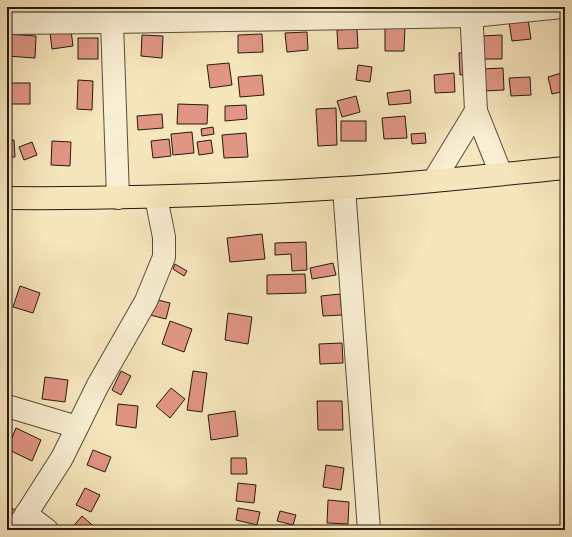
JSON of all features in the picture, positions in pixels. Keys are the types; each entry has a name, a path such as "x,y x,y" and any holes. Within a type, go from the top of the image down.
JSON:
{"main road":[{"path":"7,198 156,197 344,188 565,168"}],"street":[{"path":"7,23 112,22 472,12 562,7"},
{"path":"472,12 476,111 501,174"},
{"path":"112,22 118,198"},
{"path":"434,180 476,111"},
{"path":"344,188 369,530"},
{"path":"47,530 21,522 62,458 98,385 146,301 164,257 164,237 156,197"},
{"path":"7,406 77,427"}],"building":[{"path":"42,7 67,7 68,10 46,18"},
{"path":"139,7 157,7 157,11 139,13"},
{"path":"240,7 265,7 265,9 240,10"},
{"path":"528,19 531,39 512,41 509,22"},
{"path":"385,26 405,26 404,51 385,51"},
{"path":"357,29 358,48 338,49 337,30"},
{"path":"71,30 73,46 52,49 50,33"},
{"path":"307,32 308,50 287,52 285,33"},
{"path":"7,34 36,36 35,58 7,56"},
{"path":"262,34 263,52 238,53 238,35"},
{"path":"142,35 163,36 162,58 141,56"},
{"path":"502,35 502,59 482,59 481,36"},
{"path":"78,38 98,38 98,59 78,59"},
{"path":"469,52 470,74 460,75 459,53"},
{"path":"229,63 232,85 210,88 207,65"},
{"path":"358,65 372,67 370,82 356,80"},
{"path":"503,68 504,90 483,91 481,69"},
{"path":"565,72 565,91 552,94 548,77"},
{"path":"454,73 455,92 435,93 434,75"},
{"path":"262,75 264,95 240,97 238,77"},
{"path":"530,77 531,95 511,96 509,78"},
{"path":"78,80 93,81 92,110 77,109"},
{"path":"7,83 30,83 30,104 7,104"},
{"path":"410,90 411,103 389,105 387,93"},
{"path":"356,96 360,112 342,117 337,101"},
{"path":"178,104 208,105 207,124 177,124"},
{"path":"246,105 247,119 225,121 225,106"},
{"path":"336,108 337,145 318,146 316,109"},
{"path":"162,114 163,128 138,130 137,116"},
{"path":"405,116 407,138 384,139 382,118"},
{"path":"341,121 366,121 366,141 341,141"},
{"path":"213,127 214,134 202,136 201,129"},
{"path":"192,132 194,153 173,155 171,134"},
{"path":"246,133 248,157 224,158 222,135"},
{"path":"425,133 426,143 412,144 411,134"},
{"path":"169,139 171,156 153,158 151,141"},
{"path":"7,140 14,140 15,157 7,157"},
{"path":"211,140 213,153 199,155 197,142"},
{"path":"52,141 71,142 70,166 51,165"},
{"path":"32,142 37,155 24,160 19,147"},
{"path":"262,234 265,259 230,262 227,238"},
{"path":"306,242 307,270 292,271 291,254 275,255 275,243"},
{"path":"333,263 336,275 312,279 310,268"},
{"path":"175,264 187,271 184,276 173,269"},
{"path":"305,274 306,293 267,294 267,275"},
{"path":"20,286 40,293 33,313 13,307"},
{"path":"340,294 342,315 323,316 321,296"},
{"path":"154,299 170,303 166,319 150,315"},
{"path":"228,313 252,317 248,344 225,340"},
{"path":"170,321 192,329 184,352 162,344"},
{"path":"342,343 343,363 320,364 319,344"},
{"path":"121,371 131,376 121,395 112,390"},
{"path":"193,371 207,373 202,412 187,410"},
{"path":"45,377 68,380 65,402 42,399"},
{"path":"171,388 185,399 170,418 156,406"},
{"path":"317,401 342,401 343,430 318,430"},
{"path":"118,404 138,406 136,428 116,425"},
{"path":"235,411 238,436 211,440 208,415"},
{"path":"16,428 41,440 32,461 7,449"},
{"path":"93,450 111,457 105,472 87,465"},
{"path":"231,458 246,458 247,474 231,474"},
{"path":"326,465 344,468 341,490 323,487"},
{"path":"238,483 256,485 254,503 236,501"},
{"path":"85,488 100,495 91,512 76,505"},
{"path":"328,500 349,502 348,524 327,523"},
{"path":"7,505 16,511 7,524"},
{"path":"238,508 260,512 257,525 236,520"},
{"path":"280,511 296,515 293,525 277,521"},
{"path":"82,516 98,530 70,530"}]}
